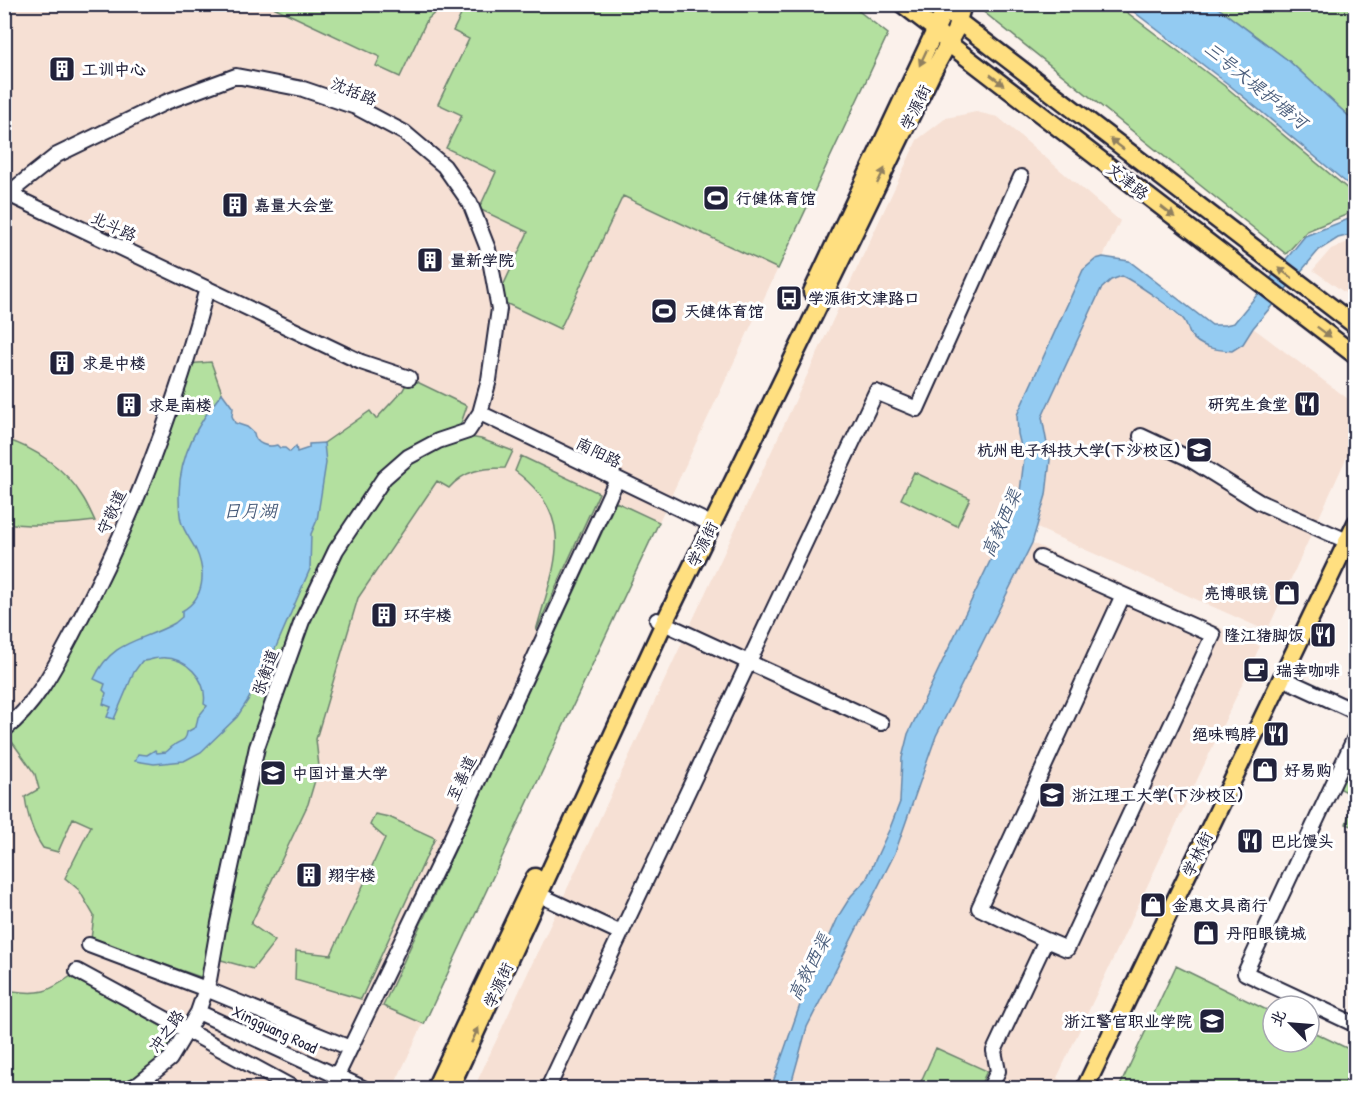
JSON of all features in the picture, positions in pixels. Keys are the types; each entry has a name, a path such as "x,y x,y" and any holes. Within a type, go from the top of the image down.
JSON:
{"main road":[{"name":"文津路","path":"902,4 936,30 948,43 1356,356"},
{"name":"学源街","path":"435,1089 534,892 661,622 948,43 963,4"},
{"name":"文津路","path":"944,5 958,21 1356,327"},
{"name":"学源街","path":"661,622 705,521 936,30 944,5"},
{"name":"学林街","path":"1085,1089 1356,523"},
{"name":"学源街","path":"450,1089 534,892"}],"street":[{"name":"沈括路","path":"5,194 57,155 166,102 236,76 303,89 356,108 405,133 444,166 470,203 488,249 499,309 489,380 480,413"},
{"path":"548,1089 876,392 916,410 1021,177"},
{"name":"北斗路","path":"5,194 361,362 409,378"},
{"name":"守敬道","path":"4,730 16,721 52,671 95,590 140,489 181,380 207,288"},
{"name":"南阳路","path":"480,413 705,521"},
{"name":"张衡道","path":"198,1012 206,989 257,747 302,621 336,550 384,478 408,457 438,441 468,431 480,413"},
{"path":"1141,436 1188,458 1259,502 1347,541"},
{"name":"至善道","path":"334,1082 456,828 617,479"},
{"path":"1040,558 1213,635 1067,949 979,908 1123,595"},
{"path":"661,622 881,723"},
{"path":"1281,678 1356,712"},
{"path":"1356,735 1245,973 1356,1025"},
{"path":"534,892 621,933"},
{"path":"990,1089 998,1071 994,1051 1046,940"},
{"path":"89,945 206,989 351,1048"},
{"path":"77,971 189,1030 293,1089"},
{"name":"冲之路","path":"130,1089 170,1059 198,1012"},
{"name":"Xingguang Road","path":"198,1012 334,1082 363,1089"}],"shaded area":[{"name":"中国计量大学","path":"851,4 888,34 393,1088 5,1088 4,18 14,5"},
{"path":"976,112 998,117 1120,221 1103,257 1096,259 1083,270 1022,402 1017,415 1018,434 1024,459 1019,500 908,734 902,758 900,802 890,828 866,880 851,896 839,915 801,1002 771,1088 474,1088 917,140 946,118"},
{"path":"1355,239 1355,300 1313,270 1331,249"},
{"name":"杭州电子科技大学(下沙校区)","path":"1122,276 1134,281 1185,321 1189,333 1243,344 1253,328 1351,401 1355,416 1355,439 1267,631 1037,528 1046,495 1050,460 1042,417 1101,289 1111,280"},
{"name":"浙江理工大学(下沙校区)","path":"1032,543 1260,646 1057,1078 1064,1082 1061,1088 790,1088 807,1027 895,853 936,736"}],"green space":[{"path":"269,5 443,5 427,20 400,77 376,66 380,57"},
{"path":"466,5 851,5 888,34 778,269 623,196 560,329 497,299 528,232 479,209 496,172 446,148 462,115 438,104 469,39 453,31"},
{"path":"975,5 1117,5 1226,87 1355,195 1346,215 1307,231 1286,254"},
{"path":"1214,5 1355,5 1355,122 1289,61"},
{"path":"211,362 222,393 226,441 293,472 324,443 370,411 376,419 403,390 409,378 467,406 457,435 481,439 513,451 505,468 474,471 461,477 449,488 437,481 358,598 316,739 319,767 308,804 251,924 275,941 253,969 214,958 209,980 91,939 94,916 79,890 65,878 91,826 73,818 58,852 43,848 31,824 25,797 39,789 35,774 5,732 16,721 90,599 186,364"},
{"path":"5,439 27,448 59,468 86,502 95,521 50,525 5,523"},
{"path":"521,456 599,493 536,631 554,565 555,526 548,507 535,489 515,471"},
{"path":"914,472 970,498 957,526 901,499"},
{"path":"616,502 659,522 424,1024 383,1006"},
{"path":"1350,764 1355,767 1355,827 1346,824 1353,801 1347,792 1337,787"},
{"path":"375,814 389,817 435,838 361,999 295,980 296,951 331,955 385,838 370,825"},
{"name":"浙江警官职业学院","path":"1176,966 1261,1007 1261,1054 1321,1054 1321,1036 1355,1052 1355,1088 1119,1088"},
{"path":"71,976 184,1039 130,1088 5,1088 5,1008 12,991 30,993 44,991"},
{"path":"936,1048 987,1071 979,1088 918,1088"}],"water":[{"name":"三号大堤护塘河","path":"1125,5 1214,5 1289,61 1355,122 1355,190 1228,84"},
{"path":"1355,208 1355,234 1338,238 1319,250 1253,328 1243,344 1232,351 1214,349 1198,342 1190,334 1180,315 1155,296 1122,276 1111,280 1101,289 1042,417 1050,460 1046,495 1032,543 936,736 895,853 807,1027 790,1088 771,1088 801,1002 839,915 851,896 866,880 890,828 900,802 902,758 908,734 1019,500 1024,459 1018,434 1017,415 1083,270 1096,259 1103,257 1129,261 1212,325 1234,323 1305,236 1349,219"},
{"name":"日月湖","path":"222,393 233,408 232,416 235,423 247,427 263,444 277,445 290,452 296,446 297,452 309,448 309,444 324,443 326,463 317,520 311,534 310,569 276,647 237,717 201,752 184,761 154,764 135,761 138,754 147,755 155,750 157,753 166,752 184,740 187,732 196,727 198,717 207,706 204,704 202,686 198,678 186,665 169,658 142,661 134,672 114,719 107,717 111,707 103,704 106,693 103,690 105,684 94,679 101,666 119,649 175,623 182,617 182,611 190,606 199,592 202,576 199,558 180,518 180,479 192,440 205,416"}],"place":[{"name":"工训中心","path":"62,69"},
{"name":"行健体育馆","path":"716,198"},
{"name":"嘉量大会堂","path":"235,205"},
{"name":"量新学院","path":"430,260"},
{"name":"学源街文津路口","path":"789,298"},
{"name":"天健体育馆","path":"664,311"},
{"name":"求是中楼","path":"62,363"},
{"name":"研究生食堂","path":"1307,404"},
{"name":"求是南楼","path":"129,405"},
{"name":"杭州电子科技大学(下沙校区)","path":"1199,450"},
{"name":"亮博眼镜","path":"1287,593"},
{"name":"环宇楼","path":"384,615"},
{"name":"隆江猪脚饭","path":"1323,635"},
{"name":"瑞幸咖啡","path":"1256,670"},
{"name":"绝味鸭脖","path":"1276,734"},
{"name":"好易购","path":"1265,770"},
{"name":"中国计量大学","path":"273,773"},
{"name":"浙江理工大学(下沙校区)","path":"1052,795"},
{"name":"巴比馒头","path":"1250,841"},
{"name":"翔宇楼","path":"309,875"},
{"name":"金惠文具商行","path":"1153,905"},
{"name":"丹阳眼镜城","path":"1206,933"},
{"name":"浙江警官职业学院","path":"1212,1021"}],"water label":[{"name":"高教西渠","path":"1001,523"},
{"name":"高教西渠","path":"809,967"}]}
